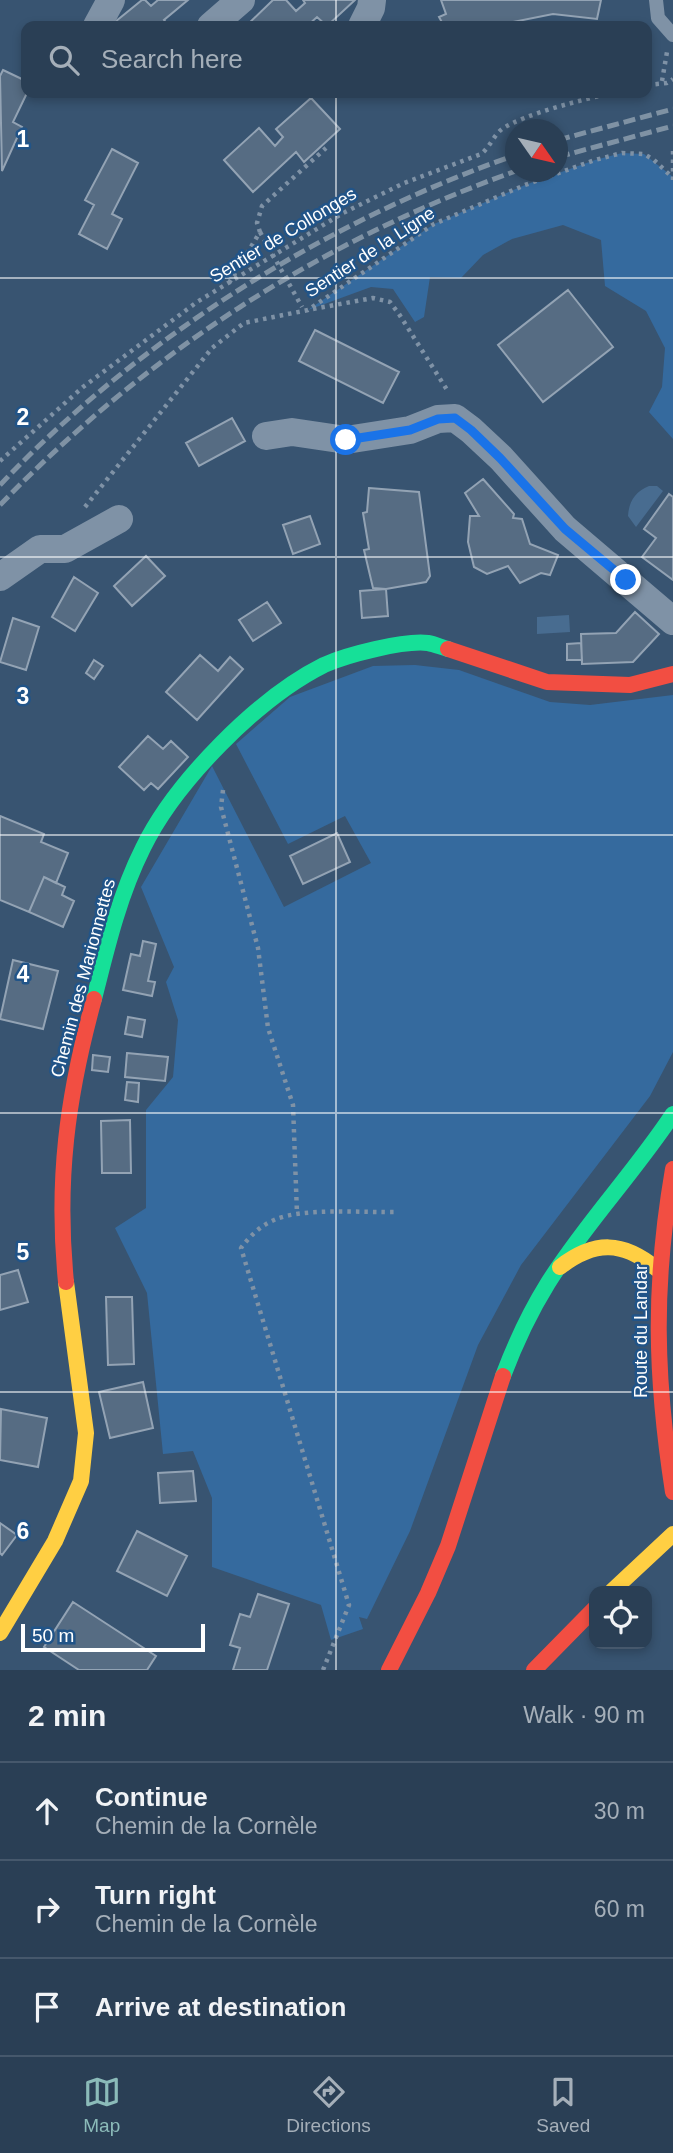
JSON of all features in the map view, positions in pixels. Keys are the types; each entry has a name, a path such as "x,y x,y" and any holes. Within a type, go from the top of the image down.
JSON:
{"main road":[{"name":"Chemin des Marionnettes","path":"0,1633 55,1541 81,1481 86,1433 64,1262 61,1203 65,1134 83,1038 122,893 144,845 174,797 214,753 271,699 325,665 376,649 426,643 480,657 547,682 630,685 673,674"},
{"path":"389,1670 428,1594 447,1546 515,1345 550,1279 641,1161 673,1114"},
{"name":"Route du Landar","path":"673,1169 657,1269 656,1342 661,1416 673,1492"},
{"path":"550,1279 562,1265 578,1254 596,1248 615,1247 635,1251 657,1269 669,1288 673,1333"},
{"path":"617,1586 673,1534"},
{"path":"534,1670 589,1614"}],"street":[{"path":"100,21 111,0"},
{"path":"217,21 241,0"},
{"path":"364,21 372,0"},
{"path":"266,436 292,432 346,440 410,430 438,419 455,418 500,458 565,529 673,621"},
{"path":"0,577 40,549 65,549 119,519"}],"lane":[{"path":"656,0 658,18 673,35"}],"path":[{"path":"662,81 667,51"},
{"path":"652,84 673,79"},
{"name":"Sentier de Collonges","path":"0,461 83,387 197,302 343,213 404,183 481,154 488,149 500,131 518,120 595,98"},
{"path":"673,145 673,180"},
{"path":"326,148 262,206 257,223 260,232 305,309 373,298 390,302 450,395"},
{"name":"Sentier de la Ligne","path":"82,511 212,348 244,323 305,309 434,224 525,185 595,160 632,152 644,154 654,160 673,180"},
{"path":"228,285 260,232"},
{"path":"224,786 221,807 258,948 268,1028 293,1105 297,1213"},
{"path":"323,1670 349,1605 241,1248 253,1233 274,1220 297,1213 398,1212"}],"shaded area":[{"path":"622,153 644,154 673,177 673,439 649,412 662,387 665,348 646,311 605,286 601,240 563,225 512,239 483,255 461,278 430,277 424,317 415,322 393,289 371,287 308,310 434,224 533,182 568,182 568,170"},
{"path":"649,486 657,486 663,491 636,527 628,516 630,506 636,494"},
{"path":"569,615 570,632 537,634 537,617"},
{"path":"415,665 459,670 550,702 590,705 673,695 673,1052 650,1096 521,1265 478,1345 410,1531 367,1619 359,1617 363,1629 331,1640 321,1605 212,1567 212,1498 193,1451 163,1454 147,1293 115,1228 146,1208 146,1110 173,1077 178,1020 166,982 174,967 141,887 212,766 284,907 371,863 345,816 288,844 236,744 290,697 373,666"}],"building":[{"path":"142,0 151,6 158,0 188,0 165,21 116,21"},
{"path":"273,0 286,0 296,11 305,3 303,0 355,0 332,21 321,21 317,17 313,21 251,21"},
{"path":"441,0 601,0 597,19 553,14 518,21 441,21 439,17 446,14"},
{"path":"3,70 21,79 21,98 25,98 13,122 22,127 2,171 0,76"},
{"path":"311,98 340,129 304,162 296,152 253,192 224,160 259,128 275,146 283,137 276,129"},
{"path":"112,149 138,163 112,214 122,219 107,249 79,234 94,205 85,200"},
{"path":"568,290 613,347 543,402 498,345"},
{"path":"315,330 399,372 383,403 299,361"},
{"path":"232,418 245,441 199,466 186,443"},
{"path":"483,479 514,514 513,518 522,519 530,544 558,555 550,575 541,573 520,583 508,566 487,574 474,567 468,542 470,516 479,516 465,493"},
{"path":"369,488 419,492 430,576 426,582 386,589 373,588 364,550 369,549 363,513 367,512"},
{"path":"669,494 673,497 673,580 642,557 656,538 644,529"},
{"path":"310,516 320,544 293,554 283,525"},
{"path":"146,556 165,576 132,606 114,586"},
{"path":"74,577 98,593 75,631 52,617"},
{"path":"386,589 388,616 362,618 360,591"},
{"path":"267,602 281,623 253,641 239,620"},
{"path":"635,612 659,634 633,662 582,664 581,634 616,633"},
{"path":"13,618 39,627 26,670 0,662"},
{"path":"581,643 582,660 567,660 567,644"},
{"path":"200,655 218,671 230,657 243,669 197,720 166,692"},
{"path":"94,660 103,666 94,679 86,673"},
{"path":"148,736 163,749 171,741 188,757 158,789 151,783 144,790 119,767"},
{"path":"0,816 44,834 41,842 68,853 56,883 44,877 29,912 0,900"},
{"path":"337,833 350,862 303,884 290,856"},
{"path":"44,877 65,887 62,895 74,901 63,927 29,912"},
{"path":"143,941 156,944 148,981 155,982 152,996 123,990 131,954 140,956"},
{"path":"13,960 58,971 43,1029 0,1019"},
{"path":"128,1017 145,1020 142,1037 125,1034"},
{"path":"127,1053 168,1057 165,1081 125,1077"},
{"path":"93,1055 110,1057 108,1072 92,1070"},
{"path":"127,1082 139,1083 138,1102 125,1100"},
{"path":"130,1120 131,1173 102,1173 101,1121"},
{"path":"18,1270 28,1302 0,1310 0,1275"},
{"path":"106,1297 132,1297 134,1364 108,1365"},
{"path":"143,1382 153,1428 110,1438 99,1392"},
{"path":"1,1409 47,1418 38,1467 0,1460"},
{"path":"193,1471 196,1501 160,1503 158,1473"},
{"path":"0,1523 17,1535 2,1555 0,1553"},
{"path":"137,1531 187,1556 167,1596 117,1571"},
{"path":"258,1594 289,1604 267,1670 233,1670 240,1648 230,1645 240,1614 250,1617"},
{"path":"73,1602 156,1656 147,1670 79,1670 44,1647"}],"railway":[{"path":"568,137 673,109"},
{"path":"568,154 673,126"},
{"path":"0,485 112,381 238,290 375,214 445,182 505,159"},
{"path":"0,505 56,450 114,399 238,308 304,268 373,232 443,199 505,175"}],"traffic: fast":[{"path":"94,999 120,903 143,848 176,796 221,744 272,698 324,665 360,653 405,644 428,643 448,649"},
{"path":"503,1376 523,1328 548,1283 673,1114"}],"traffic: slow":[{"path":"560,1267 585,1252 609,1247 632,1253 657,1269"},
{"path":"0,1633 55,1541 81,1481 86,1433 66,1282"},
{"path":"617,1586 673,1534"}],"traffic: jam":[{"path":"448,649 547,682 630,685 673,674"},
{"path":"66,1282 62,1209 66,1139 77,1070 94,999"},
{"path":"673,1169 659,1292 660,1369 673,1492"},
{"path":"389,1670 428,1593 448,1546 503,1376"},
{"path":"534,1670 589,1614"}],"route":[{"path":"346,440 410,430 438,419 455,418 500,458 565,529 626,580"}]}
